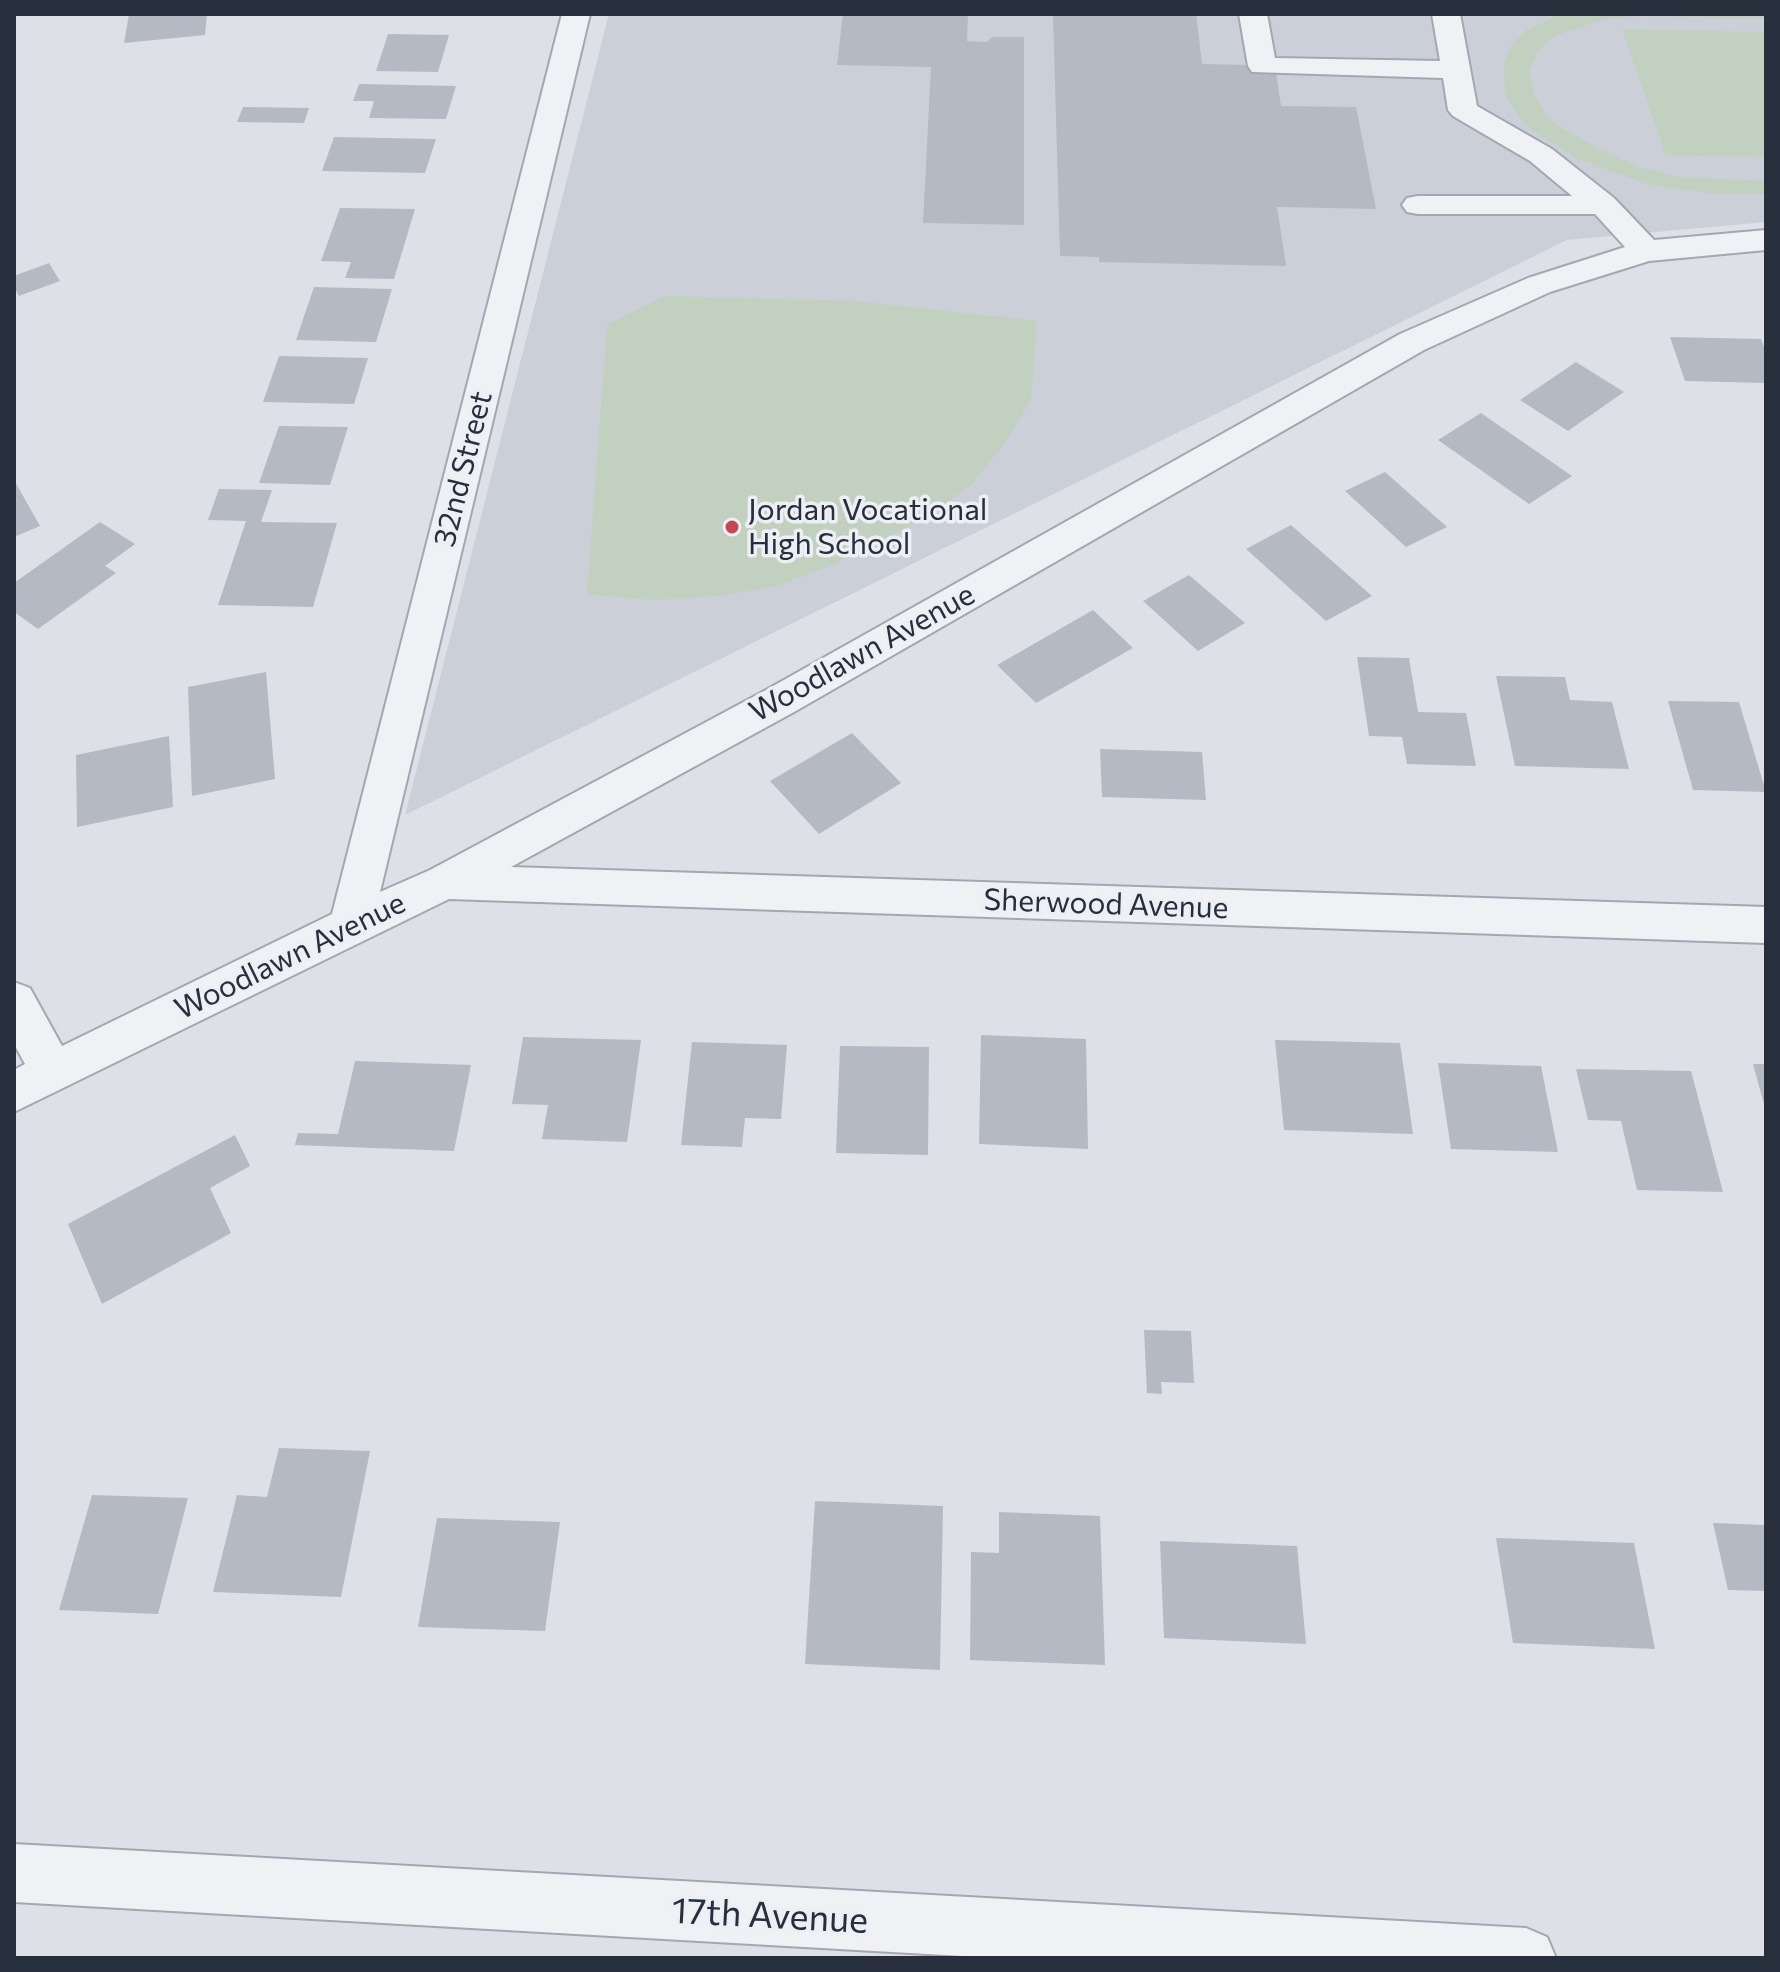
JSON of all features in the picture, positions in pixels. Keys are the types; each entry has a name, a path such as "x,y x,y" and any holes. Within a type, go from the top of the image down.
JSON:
{"street":[{"name":"32nd Street","path":"351,925 576,14"},
{"path":"1253,14 1262,66 1456,70"},
{"path":"1446,14 1463,110 1541,155 1603,205 1646,251"},
{"path":"1418,205 1603,205"},
{"name":"Woodlawn Avenue","path":"14,1092 351,925 445,882 780,701 1412,342 1539,285 1646,251 1766,240"},
{"name":"Sherwood Avenue","path":"445,882 1766,925"},
{"path":"14,1001 52,1071"},
{"name":"17th Avenue","path":"14,1873 1526,1958"}],"shaded area":[{"name":"Jordan Vocational High School","path":"609,14 1766,14 1766,222 1567,240 405,815"}],"green space":[{"path":"1561,14 1766,14 1766,18 1637,16 1603,19 1555,36 1538,51 1529,71 1533,92 1545,114 1557,125 1603,151 1639,167 1679,177 1766,181 1766,194 1708,193 1646,184 1576,158 1533,131 1520,119 1505,93 1504,63 1512,44 1528,29"},
{"path":"1622,29 1766,32 1766,157 1666,155"},
{"path":"665,296 855,301 1037,321 1031,400 1004,444 973,483 932,514 834,564 777,586 719,596 652,600 587,594 607,325"}],"building":[{"path":"129,14 207,14 205,35 124,43"},
{"path":"843,14 968,14 967,41 1024,37 1024,225 923,223 931,67 837,65"},
{"path":"1053,14 1196,14 1202,64 1251,65 1252,72 1276,73 1281,106 1356,107 1376,209 1277,207 1286,266 1099,262 1099,257 1060,256"},
{"path":"388,34 449,35 438,72 376,71"},
{"path":"359,84 456,86 446,119 369,118 374,101 353,101"},
{"path":"243,107 309,108 304,123 237,122"},
{"path":"334,137 436,139 425,173 322,171"},
{"path":"340,208 415,209 394,279 345,278 351,262 321,261"},
{"path":"49,263 60,281 19,296 14,287 14,276"},
{"path":"314,287 392,289 376,342 296,340"},
{"path":"1670,337 1761,339 1766,352 1766,383 1685,381"},
{"path":"279,356 368,358 354,404 263,402"},
{"path":"1576,362 1624,392 1568,431 1520,400"},
{"path":"1481,413 1572,476 1529,504 1438,440"},
{"path":"279,426 348,427 330,485 259,483"},
{"path":"1385,472 1447,527 1406,547 1345,491"},
{"path":"14,480 40,526 14,537"},
{"path":"219,489 272,490 261,522 337,523 313,607 218,605 246,521 208,520"},
{"path":"100,522 135,544 105,566 116,573 38,629 14,612 14,583"},
{"path":"1291,525 1372,596 1326,621 1246,549"},
{"path":"1189,575 1245,623 1198,651 1143,601"},
{"path":"1093,610 1133,648 1036,703 997,665"},
{"path":"1357,657 1409,658 1418,712 1466,713 1476,766 1407,764 1402,737 1369,736"},
{"path":"266,672 275,779 192,796 188,687"},
{"path":"1496,676 1565,677 1570,700 1612,702 1629,769 1515,766"},
{"path":"1668,701 1739,702 1766,792 1693,790"},
{"path":"852,733 901,783 819,834 770,781"},
{"path":"169,736 173,807 77,827 76,755"},
{"path":"1100,749 1202,752 1206,800 1102,797"},
{"path":"981,1035 1086,1039 1088,1149 979,1144"},
{"path":"523,1037 641,1040 627,1142 542,1139 548,1105 512,1104"},
{"path":"1275,1040 1400,1043 1413,1134 1284,1130"},
{"path":"692,1042 787,1045 781,1119 745,1118 742,1147 681,1145"},
{"path":"840,1046 929,1047 928,1155 836,1153"},
{"path":"355,1061 471,1065 454,1151 295,1145 298,1133 338,1134"},
{"path":"1438,1063 1541,1066 1558,1152 1451,1149"},
{"path":"1753,1064 1766,1064 1766,1108 1765,1108"},
{"path":"1576,1069 1691,1071 1723,1192 1637,1190 1621,1121 1588,1120"},
{"path":"235,1135 250,1166 210,1188 231,1233 102,1304 68,1224"},
{"path":"1144,1330 1191,1331 1194,1383 1161,1382 1162,1394 1147,1393"},
{"path":"279,1448 370,1451 341,1597 213,1592 237,1495 267,1497"},
{"path":"92,1495 188,1498 158,1614 59,1610"},
{"path":"815,1501 943,1506 940,1670 805,1664"},
{"path":"999,1512 1100,1516 1105,1665 970,1660 971,1552 999,1553"},
{"path":"437,1518 560,1522 545,1631 418,1627"},
{"path":"1713,1523 1766,1525 1766,1591 1728,1590"},
{"path":"1496,1538 1634,1543 1655,1649 1513,1643"},
{"path":"1160,1541 1297,1546 1306,1644 1164,1638"}],"place":[{"name":"Jordan Vocational High School","path":"732,527"}]}
